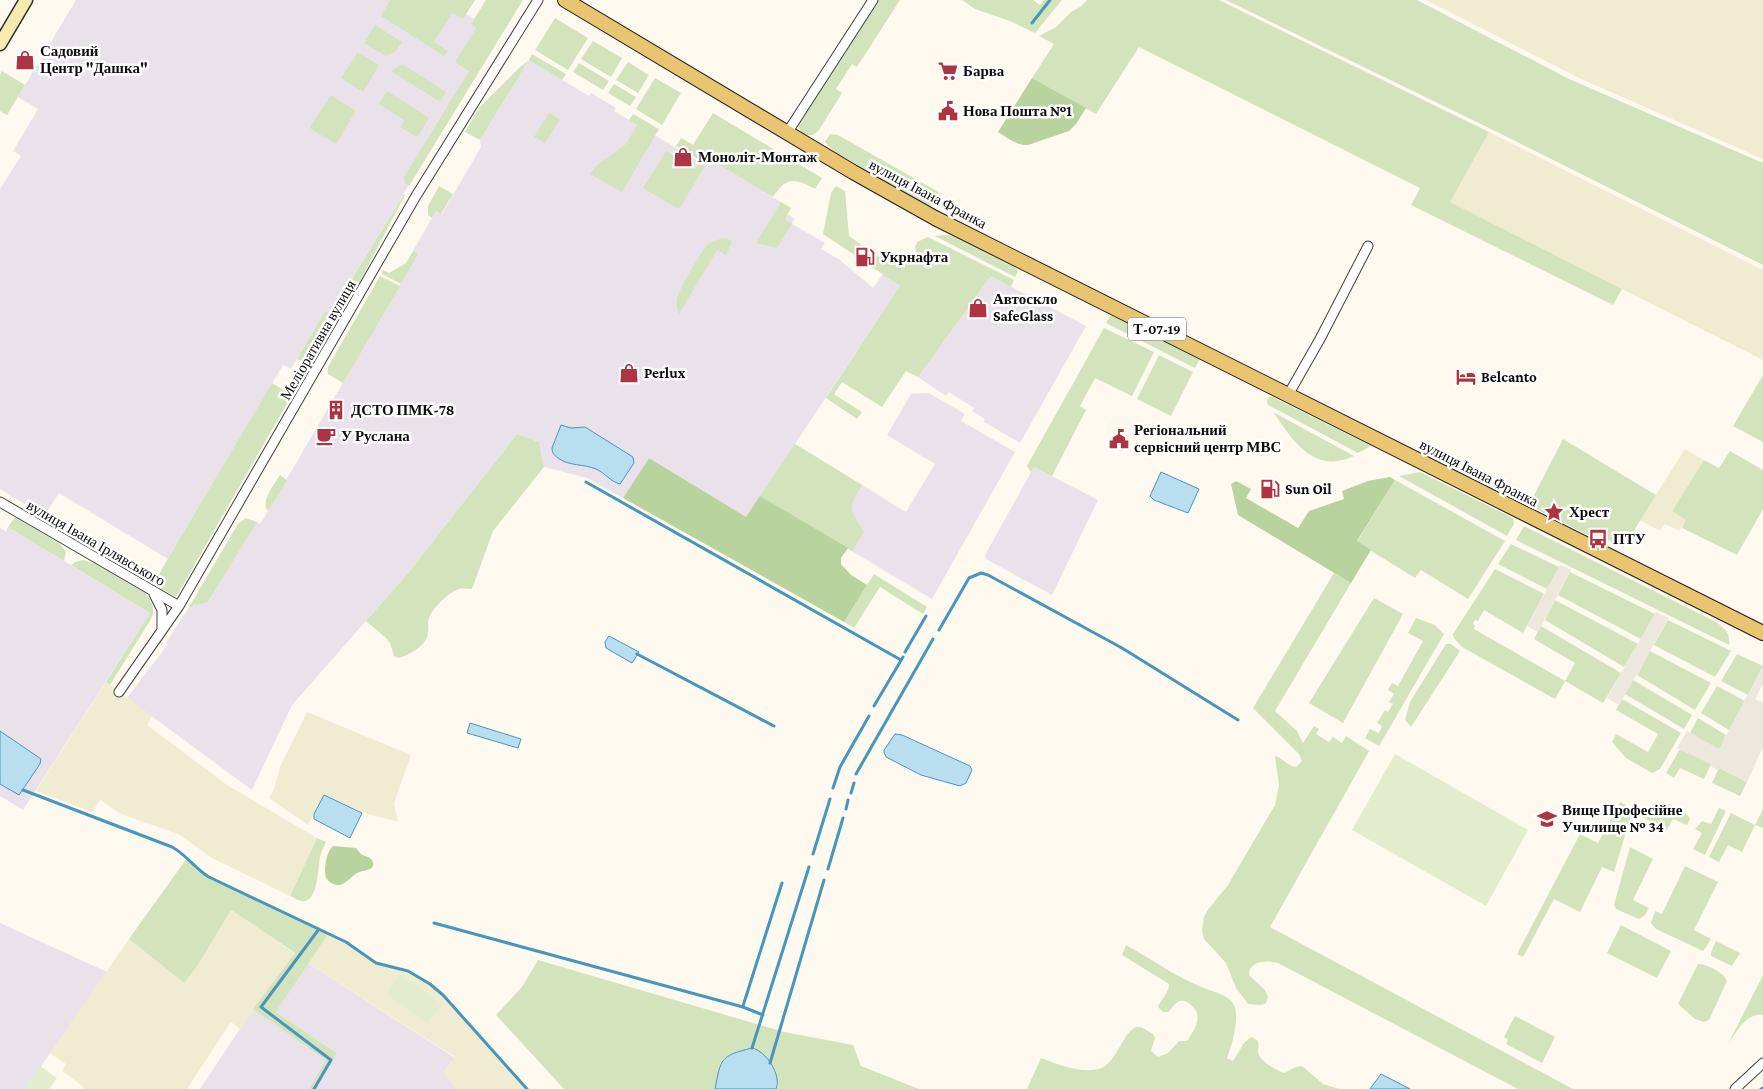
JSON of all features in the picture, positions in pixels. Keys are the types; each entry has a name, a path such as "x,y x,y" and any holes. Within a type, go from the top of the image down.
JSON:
{"main road":[{"path":"0,44 26,0"},
{"name":"вулиця Івана Франка","path":"565,0 874,185 935,218 1763,634"}],"street":[{"name":"Меліоративна вулиця","path":"119,692 179,606 416,196 538,0"},
{"path":"787,133 873,0"},
{"path":"1288,395 1320,339 1368,246"},
{"name":"вулиця Івана Ірлявського","path":"0,502 179,606"},
{"path":"153,592 162,610 162,632"},
{"path":"1735,1089 1763,1063"}],"shaded area":[{"path":"76,0 443,0 501,35 330,314 325,311 291,369 283,365 168,559 59,493 44,516 0,489 0,189 21,156 13,151 38,109 18,97"},
{"path":"1426,0 1763,0 1763,159 1579,78"},
{"path":"529,60 589,96 591,93 616,108 614,111 705,165 709,159 791,208 787,214 795,219 792,224 825,243 821,249 840,260 873,288 883,274 900,286 795,444 906,512 935,464 887,435 911,394 929,393 965,414 961,421 1015,452 932,599 761,497 746,518 649,458 623,498 587,478 544,467 539,442 517,434 409,572 292,705 252,790 127,698 168,644 166,643 189,607 208,602 257,522 260,524 264,518 418,254 413,251 436,211 442,214 481,147 480,140"},
{"path":"1489,132 1763,270 1763,360 1449,202"},
{"path":"991,276 1086,326 1020,443 984,422 985,419 972,411 974,408 949,392 946,396 918,377"},
{"path":"1685,449 1704,460 1672,511 1687,520 1679,531 1665,524 1660,531 1640,520"},
{"path":"1034,467 1098,500 1052,595 986,559 985,555"},
{"path":"8,527 150,613 23,810 0,796 0,528 6,532"},
{"path":"1560,565 1571,570 1538,632 1527,626"},
{"path":"1656,612 1669,618 1619,705 1607,698"},
{"path":"1763,666 1763,684 1755,699 1763,703 1763,747 1747,782 1719,768 1718,770 1710,766 1711,764 1677,748 1687,731 1719,749"},
{"path":"106,682 152,716 147,725 227,785 317,838 290,896 212,858 180,835 119,813 100,800 92,812 36,791"},
{"path":"307,712 411,755 394,803 398,822 364,813 324,795 308,825 269,798 274,789 280,767"},
{"path":"231,910 295,954 240,1029 231,1022 187,1089 84,1089 62,1071 66,1064 50,1053 129,939 184,983 198,965"},
{"path":"0,923 107,972 25,1089 0,1089"},
{"path":"328,934 351,946 376,964 406,972 429,984 443,996 525,1089 457,1089 444,1071 455,1057 308,963"},
{"path":"308,963 455,1058 444,1071 457,1089 315,1089 337,1053 276,1012"},
{"path":"253,1009 327,1060 309,1089 200,1089"}],"green space":[{"path":"390,0 475,0 463,19 452,13 434,42 448,51 444,56 381,16"},
{"path":"486,0 523,0 409,186 405,183 404,177 469,71 455,62 476,28 471,24"},
{"path":"878,0 900,0 857,67 852,64 836,89 842,93 819,130 813,135 804,134 798,125"},
{"path":"962,0 1033,0 1040,5 1044,0 1062,0 1035,33 1010,21 975,9"},
{"path":"1087,0 1219,0 1489,132 1450,202 1622,289 1613,305 1411,205 1420,188 1139,47 1096,114 1032,78 1054,44 1039,36 1056,27"},
{"path":"1226,0 1417,0 1569,79 1763,163 1763,265 1491,129"},
{"path":"555,18 588,38 568,70 535,50"},
{"path":"375,25 402,42 395,52 386,56 364,43"},
{"path":"593,41 622,58 611,77 581,59"},
{"path":"358,52 379,65 363,92 341,78"},
{"path":"532,54 566,74 562,80 529,60"},
{"path":"529,60 480,140 465,132 479,108"},
{"path":"628,62 649,75 638,93 616,80"},
{"path":"579,63 609,81 603,90 573,72"},
{"path":"402,64 446,92 440,102 391,71"},
{"path":"2,71 25,85 7,115 0,111 0,75"},
{"path":"655,78 681,93 662,125 636,109"},
{"path":"1032,78 1086,108 1069,131 1024,145 998,132"},
{"path":"614,84 636,97 630,106 608,93"},
{"path":"387,91 429,118 418,136 400,127 404,120 379,104"},
{"path":"331,95 356,111 336,144 310,127"},
{"path":"549,113 560,119 545,143 534,137"},
{"path":"713,113 822,178 815,189 797,181 792,181 782,185 773,197 709,159 706,164 676,146 681,138 693,145"},
{"path":"633,114 659,129 622,192 590,174 597,165 626,144 637,125 629,120"},
{"path":"830,134 838,135 935,190 939,193 938,202 932,206 926,204 833,151 825,142"},
{"path":"666,151 695,169 700,162 705,166 679,209 643,188"},
{"path":"439,186 453,194 441,214 436,211 432,218 428,215 428,206"},
{"path":"836,186 845,191 849,236 863,246 856,256 823,234 831,193"},
{"path":"404,194 359,283 353,286 348,285"},
{"path":"781,202 791,208 785,219 792,224 777,248 756,243"},
{"path":"935,236 952,236 1015,267 1018,271 1015,277"},
{"path":"928,237 1014,280 1011,287 991,276 918,377 906,371 882,407 842,382 834,394 862,412 857,419 826,398 900,286 869,265 876,255 891,265 917,257 915,247 917,242"},
{"path":"727,238 732,242 726,255 717,250 679,314 677,299 681,288 708,244"},
{"path":"413,251 418,254 401,284 382,274 383,270 389,273 406,263"},
{"path":"380,276 400,286 343,383 328,374 328,367"},
{"path":"343,293 348,302 316,358 309,362 297,359 325,311 331,314"},
{"path":"1111,315 1200,359 1195,368 1106,323"},
{"path":"1104,328 1154,352 1132,396 1095,378 1080,406 1086,410 1052,476 1034,467 1031,472 1027,466"},
{"path":"1159,355 1193,372 1171,416 1137,399"},
{"path":"1763,375 1763,442 1733,426"},
{"path":"272,383 292,395 176,597 153,584"},
{"path":"1269,397 1371,446 1358,453 1268,405"},
{"path":"1273,412 1354,456 1340,461 1327,461 1316,458 1297,443"},
{"path":"517,434 539,442 544,467 493,531 472,589 456,590 446,596 429,618 428,634 424,642 407,655 399,658 394,656 390,643 386,638 366,621 409,572"},
{"path":"1563,439 1656,495 1623,548 1599,535 1591,537 1529,505"},
{"path":"795,444 862,485 854,499 852,508 855,518 864,532 852,551 760,496"},
{"path":"1730,451 1763,470 1763,509 1737,555 1682,528 1686,520 1672,511 1704,460 1719,468"},
{"path":"649,458 746,517 760,496 848,548 841,558 841,564 851,575 867,585 844,622 623,498"},
{"path":"1420,472 1513,518 1514,524 1507,536 1399,476"},
{"path":"280,475 287,480 268,511 266,507 267,498"},
{"path":"1390,477 1395,480 1357,541 1371,550 1351,583 1238,515 1231,484 1236,481 1251,489 1246,498 1298,528 1309,511 1344,499 1342,491 1368,481"},
{"path":"1395,480 1505,541 1468,599 1421,570 1415,578 1357,542"},
{"path":"15,517 60,544 66,552 64,561 8,527"},
{"path":"246,518 257,522 208,602 189,607 238,524"},
{"path":"1524,526 1714,621 1726,631 1729,637 1729,645 1516,540"},
{"path":"90,536 145,567 147,572 144,578 91,548 89,545"},
{"path":"1511,544 1559,567 1547,589 1498,564"},
{"path":"83,560 94,563 144,592 153,608 151,619 110,685 106,682 150,613 71,565"},
{"path":"1495,569 1544,594 1523,633 1484,610 1478,621 1475,620 1473,624 1475,626 1474,629 1565,681 1555,699 1462,647 1454,638 1453,634"},
{"path":"1570,572 1655,614 1641,639 1558,595"},
{"path":"1334,573 1351,583 1275,711 1297,731 1303,743 1314,726 1319,729 1316,734 1329,742 1333,737 1342,743 1346,736 1369,751 1270,927 1573,1089 1518,1089 1278,963 1264,962 1255,964 1252,967 1249,975 1265,990 1268,997 1266,1003 1261,1005 1248,1004 1236,988 1226,963 1204,939 1202,930 1207,911 1228,885 1275,805 1279,785 1275,756 1296,767 1302,761 1299,754 1253,708"},
{"path":"874,574 927,607 923,614 880,587 854,628 844,622"},
{"path":"1374,598 1403,614 1343,723 1309,703"},
{"path":"1555,600 1638,644 1624,667 1545,620"},
{"path":"1416,618 1435,625 1444,634 1379,746 1365,738 1370,729 1379,733 1382,726 1377,723 1385,710 1388,712 1393,704 1389,702 1394,694 1388,690 1392,683 1398,686 1423,641 1408,633"},
{"path":"1668,620 1731,651 1715,677 1654,645"},
{"path":"1541,626 1621,673 1603,703 1565,681 1575,663 1534,639"},
{"path":"1446,644 1451,644 1460,651 1411,727 1405,720 1410,702"},
{"path":"1650,651 1711,683 1695,710 1637,675"},
{"path":"1737,654 1763,666 1748,695 1721,681"},
{"path":"1633,680 1692,715 1684,729 1625,694"},
{"path":"1717,686 1745,701 1729,730 1701,713"},
{"path":"1622,699 1681,733 1660,769 1652,773 1626,758 1612,742 1616,734 1648,752 1658,734 1616,710"},
{"path":"1698,718 1726,735 1719,750 1690,733"},
{"path":"1680,749 1711,764 1704,779 1680,768 1674,778 1666,773"},
{"path":"1395,754 1528,830 1486,906 1352,830"},
{"path":"1719,768 1747,782 1740,796 1712,783"},
{"path":"1620,802 1633,809 1614,872 1602,867 1580,912 1554,899 1523,957 1517,954 1580,834 1598,843"},
{"path":"1656,802 1670,804 1680,809 1690,819 1687,825 1673,819 1667,830 1640,816 1648,807"},
{"path":"1719,808 1726,811 1705,855 1693,849 1702,833 1695,829 1702,821 1711,824"},
{"path":"1763,809 1763,828 1755,825"},
{"path":"1731,813 1755,825 1742,852 1728,845 1719,862 1709,857"},
{"path":"317,838 326,842 320,857 317,882 309,899 301,901 290,896"},
{"path":"333,846 356,848 361,854 372,860 372,867 369,870 359,872 340,885 333,884 326,877 325,868 328,853"},
{"path":"1630,847 1653,859 1633,900 1649,908 1645,915 1639,919 1616,909 1614,905"},
{"path":"187,858 196,870 209,878 328,934 276,1012 337,1053 315,1089 309,1089 326,1060 253,1009 295,953 231,910 198,965 184,983 129,939"},
{"path":"1685,866 1718,882 1694,930 1711,939 1703,951 1656,929 1651,923 1655,911 1662,914"},
{"path":"1621,925 1671,951 1657,978 1607,953"},
{"path":"1716,941 1740,953 1732,966 1711,956"},
{"path":"1126,945 1184,979 1221,994 1232,1002 1236,1010 1236,1024 1227,1058 1233,1061 1244,1043 1251,1037 1258,1043 1258,1054 1260,1057 1271,1066 1284,1073 1302,1066 1323,1084 1339,1089 1027,1089 1041,1058 1082,1070 1098,1069 1109,1062 1128,1033 1136,1027 1141,1027 1153,1034 1155,1038 1151,1051 1158,1057 1168,1053 1179,1041 1187,1041 1197,1023 1198,1018 1195,1009 1189,1003 1180,1001 1168,1012 1163,1012 1158,1007 1168,990 1169,984 1122,955"},
{"path":"538,960 784,1032 853,1045 861,1066 919,1089 776,1089 778,1085 775,1074 730,1054 721,1061 715,1089 564,1089 496,1015 522,987"},
{"path":"1698,964 1714,969 1727,981 1709,1020 1704,1022 1695,1019 1678,1004"},
{"path":"400,974 442,1004 428,1023 386,994"},
{"path":"1763,975 1763,1015 1751,1017 1742,1024 1728,1044"},
{"path":"1515,1016 1555,1037 1542,1063 1506,1044 1508,1040 1504,1037"},
{"path":"40,1066 57,1078 49,1089 25,1089"}],"water":[{"path":"561,425 571,428 585,427 633,457 634,463 620,484 596,469 562,461 555,456 552,448"},
{"path":"1161,472 1199,489 1188,513 1154,500 1150,496"},
{"path":"609,636 639,652 632,663 606,648 605,642"},
{"path":"470,723 521,739 518,748 467,733"},
{"path":"0,731 41,759 40,764 19,795 0,784"},
{"path":"895,734 902,735 970,766 972,770 966,783 960,786 921,775 886,757 884,750"},
{"path":"324,795 362,813 350,838 314,819 314,814"},
{"path":"752,1048 763,1054 772,1064 777,1077 776,1089 715,1089 719,1071 724,1060 734,1053"},
{"path":"1381,1074 1410,1089 1370,1089"}],"waterway":[{"path":"1032,23 1050,0"},
{"path":"586,482 901,660"},
{"path":"939,630 969,578 981,573 988,575 1122,648 1238,720"},
{"path":"905,652 926,616"},
{"path":"856,774 933,639"},
{"path":"637,654 774,726"},
{"path":"874,706 903,657"},
{"path":"833,788 840,767 869,716"},
{"path":"851,793 854,783"},
{"path":"23,790 172,847 209,877 346,942 376,963 408,971 430,984 443,995 527,1089"},
{"path":"813,854 830,799"},
{"path":"846,809 848,800"},
{"path":"828,869 843,818"},
{"path":"752,1048 809,867"},
{"path":"770,1063 824,880"},
{"path":"743,1006 782,883"},
{"path":"434,923 743,1007 763,1015"},
{"path":"314,1089 331,1060 261,1007 319,929"}],"place":[{"name":"Садовий Центр \"Дашка\"","path":"25,60"},
{"name":"Барва","path":"948,71"},
{"name":"Нова Пошта №1","path":"948,111"},
{"name":"Моноліт-Монтаж","path":"683,157"},
{"name":"Укрнафта","path":"865,257"},
{"name":"Автоскло SafeGlass","path":"978,308"},
{"name":"Perlux","path":"629,373"},
{"name":"Belcanto","path":"1466,377"},
{"name":"ДСТО ПМК-78","path":"336,410"},
{"name":"У Руслана","path":"326,436"},
{"name":"Регіональний сервісний центр МВС","path":"1119,439"},
{"name":"Sun Oil","path":"1270,489"},
{"name":"Хрест","path":"1554,512"},
{"name":"ПТУ","path":"1598,539"},
{"name":"Вище Професійне Училище № 34","path":"1547,819"}]}
